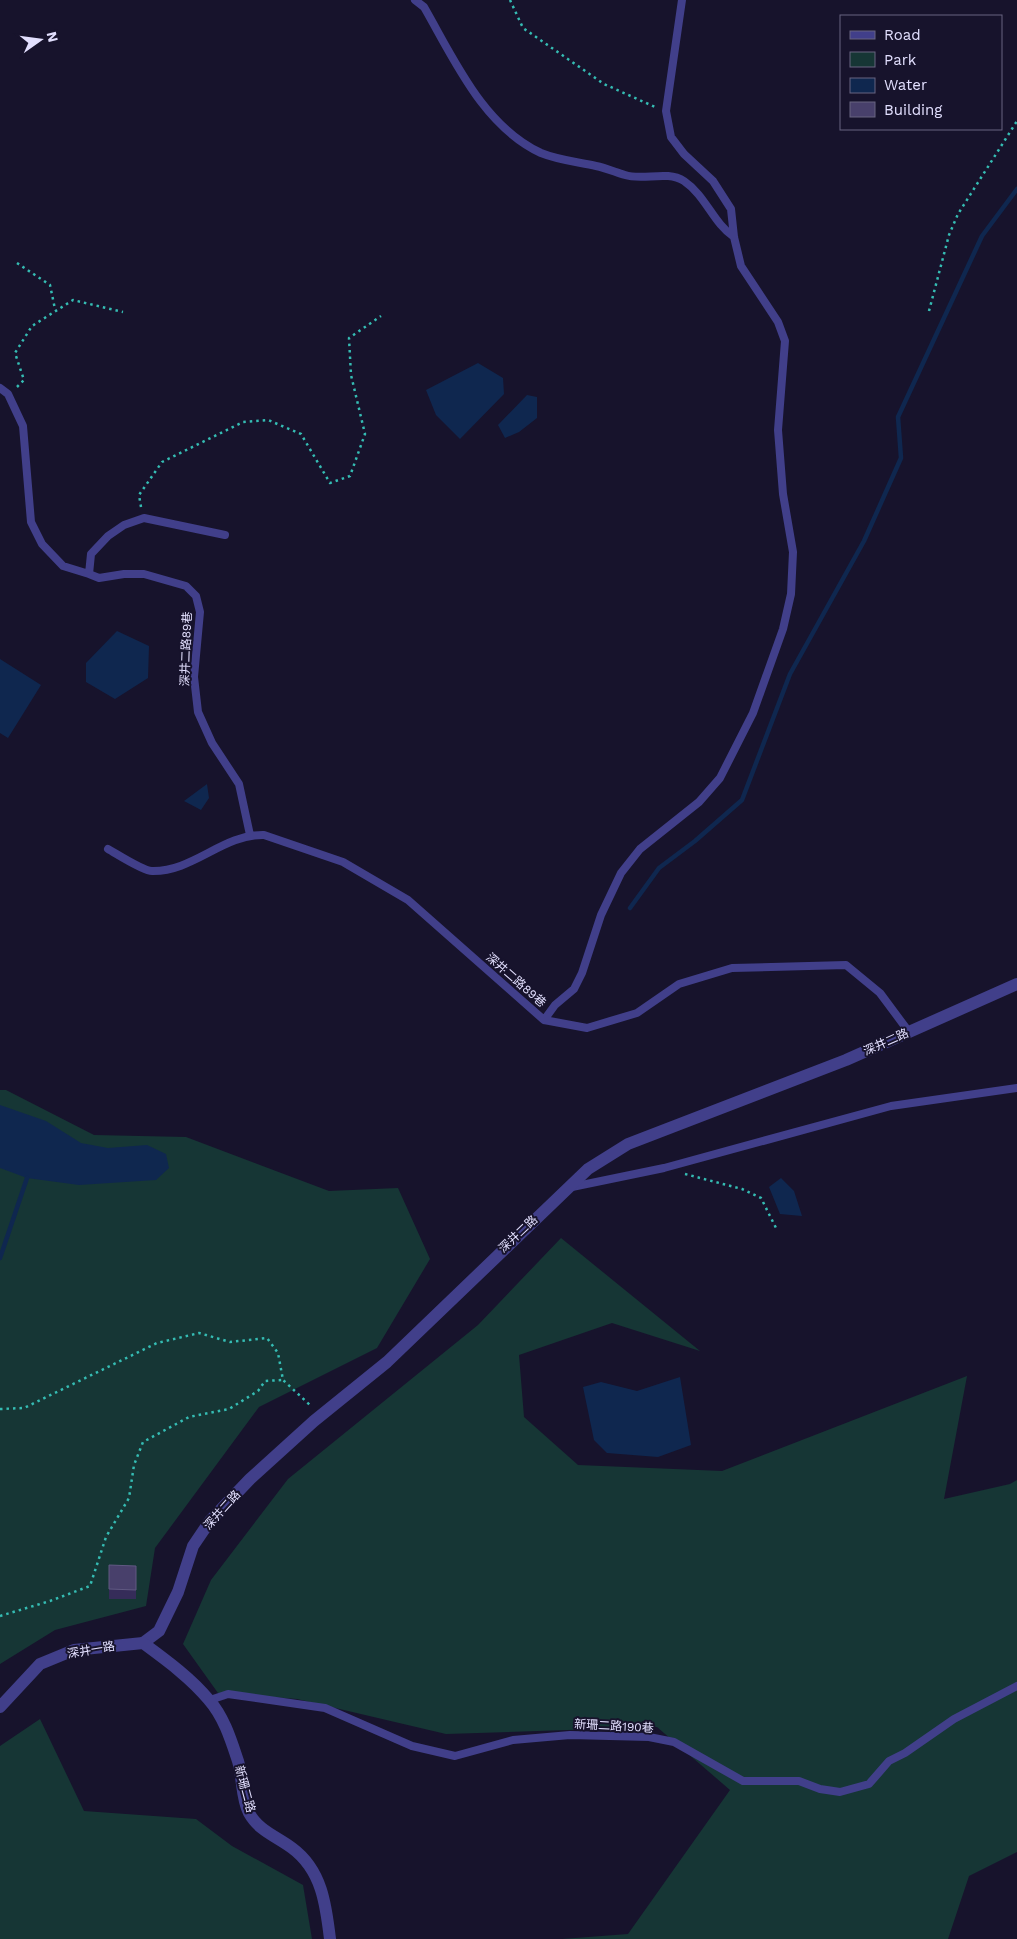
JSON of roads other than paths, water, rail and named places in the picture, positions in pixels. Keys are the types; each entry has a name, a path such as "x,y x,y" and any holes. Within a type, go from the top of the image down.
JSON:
{"street":[{"name":"深井二路","path":"143,1644 159,1631 178,1592 193,1546 210,1521 250,1479 321,1415 387,1362 588,1169 628,1144 846,1060 1017,984"},
{"name":"新珊二路","path":"143,1644 164,1658 210,1700 229,1733 239,1766 248,1812 260,1829 292,1848 308,1861 318,1880 328,1915 330,1939"},
{"name":"深井一路","path":"0,1706 40,1664 74,1650 143,1644"}],"lane":[{"path":"415,0 424,8 475,95 511,134 541,153 598,166 636,178 671,176 683,181 703,198 725,231 734,237"},
{"path":"544,1020 555,1005 574,989 582,973 601,915 621,873 640,849 699,802 720,778 753,713 783,629 791,594 793,552 783,494 778,430 785,341 778,322 742,266 734,237 731,208 713,181 684,154 671,137 666,111 682,0"},
{"name":"深井二路89巷","path":"0,388 8,394 23,426 32,522 42,544 63,566 99,578 124,574 144,574 186,586 196,596 200,612 194,677 198,712 212,743 239,784 250,835"},
{"path":"89,574 91,554 108,536 124,525 144,518 225,536"},
{"name":"深井二路89巷","path":"108,849 150,872 179,866 234,839 250,835 264,835 343,862 408,900 544,1020 587,1028 637,1013 679,984 732,968 846,965 880,993 908,1032"},
{"path":"567,1188 664,1168 891,1106 1017,1088"},
{"name":"新珊二路190巷","path":"210,1700 228,1694 325,1708 412,1746 455,1756 513,1740 570,1735 649,1737 674,1742 743,1781 799,1781 820,1789 840,1792 869,1784 889,1761 905,1754 954,1719 1017,1686"}],"water":[{"path":"478,363 503,378 504,394 460,439 436,415 426,390"},
{"path":"527,395 537,397 537,418 519,432 505,438 498,425"},
{"path":"117,631 149,646 148,678 115,699 86,682 86,663"},
{"path":"0,659 41,685 8,738 0,733"},
{"path":"207,784 209,798 201,810 184,801"},
{"path":"0,1105 46,1121 81,1143 108,1148 147,1145 166,1154 169,1168 156,1180 79,1185 27,1178 0,1168"},
{"path":"781,1178 794,1191 802,1216 780,1214 769,1187"},
{"path":"680,1377 691,1445 658,1457 607,1453 594,1440 583,1387 601,1382 637,1391"}],"waterway":[{"path":"630,908 659,868 695,841 742,800 790,674 864,541 901,458 898,417 982,236 1017,189"},
{"path":"0,1258 27,1178"}]}
